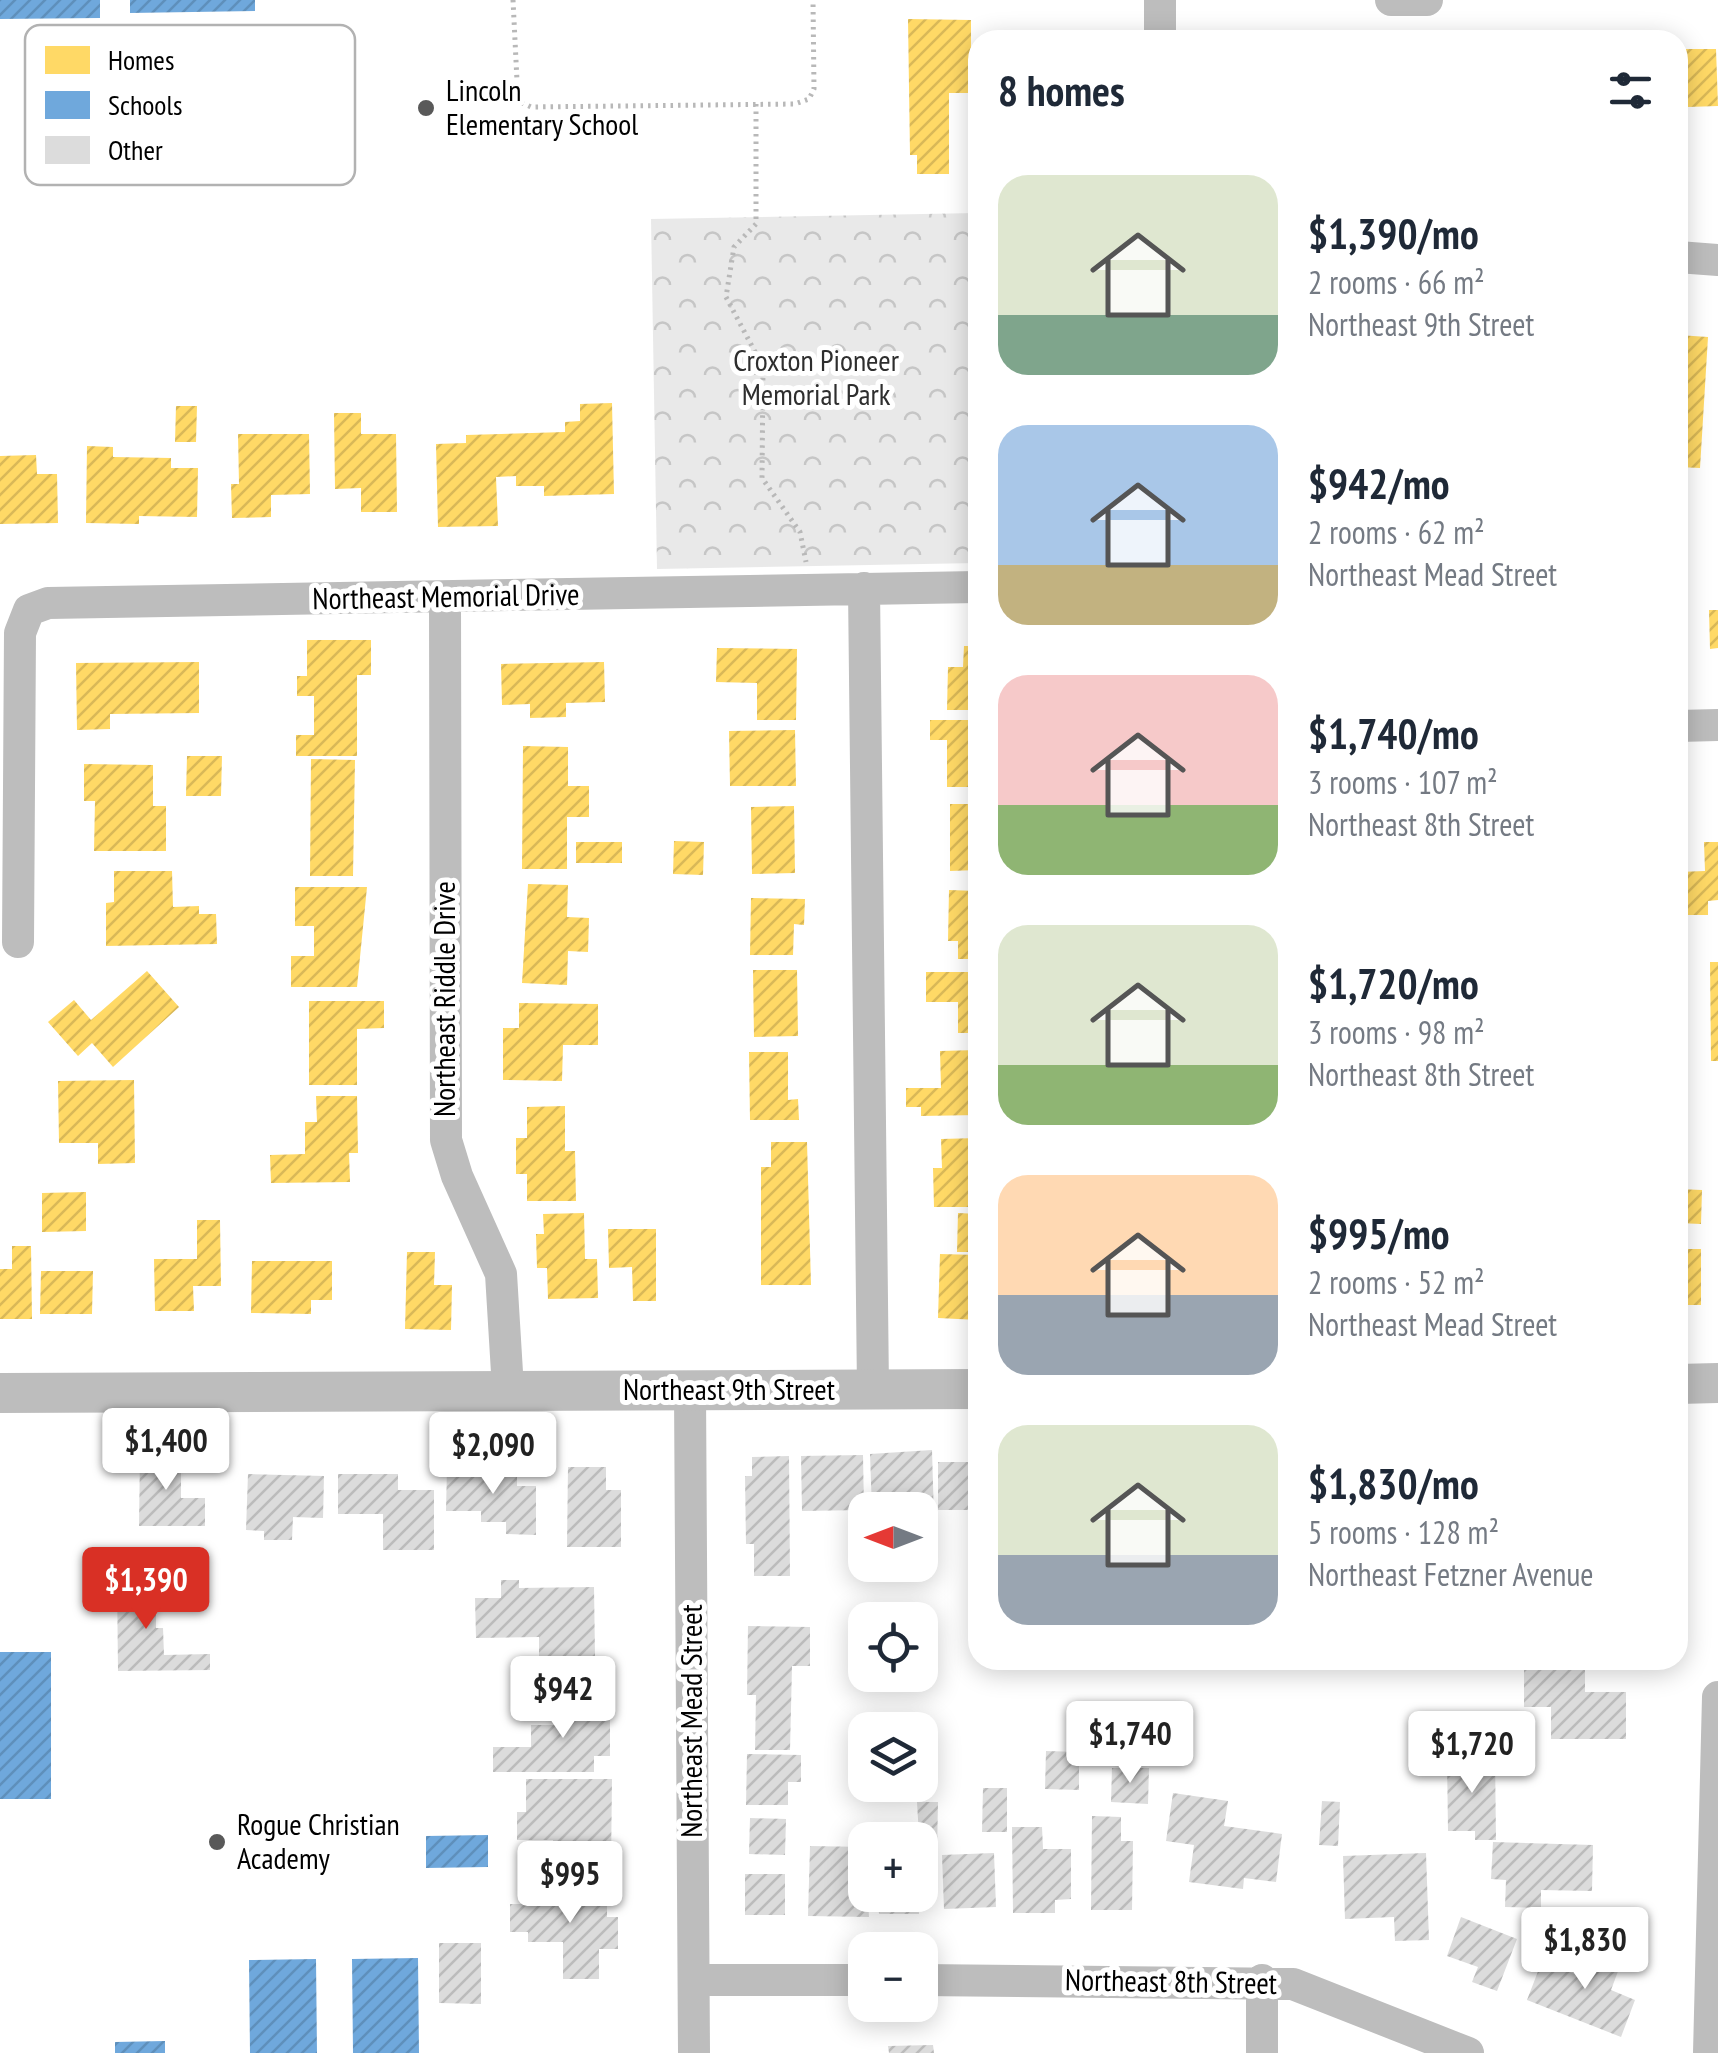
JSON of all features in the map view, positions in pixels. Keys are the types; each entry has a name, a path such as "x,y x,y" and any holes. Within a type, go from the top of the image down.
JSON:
{"street":[{"path":"1160,0 1160,30"},
{"path":"1390,0 1427,0"},
{"path":"1688,258 1718,260"},
{"name":"Northeast Memorial Drive","path":"18,942 20,633 29,610 48,603 968,587"},
{"path":"864,588 873,1390"},
{"name":"Northeast Riddle Drive","path":"446,597 446,1140 456,1176 500,1274 508,1389"},
{"path":"1688,726 1718,726"},
{"path":"1688,1384 1718,1384"},
{"name":"Northeast 9th Street","path":"0,1394 968,1389"},
{"name":"Northeast Mead Street","path":"690,1390 694,2053"},
{"path":"1709,2053 1718,1698"},
{"path":"694,1980 848,1980"},
{"name":"Northeast 8th Street","path":"938,1980 1262,1980 1325,1993 1468,2053"},
{"path":"1262,1980 1262,2053"}],"path":[{"path":"513,0 514,86 518,100 532,107 795,104 808,99 814,88 813,0"},
{"path":"756,104 756,224 734,247 726,297 762,367 762,478 800,532 806,566"}],"green space":[{"name":"Croxton Pioneer Memorial Park","path":"968,213 968,563 657,569 651,219"}],"building: Homes":[{"path":"908,19 971,20 968,93 949,93 949,174 917,174 917,155 910,155"},
{"path":"1688,49 1716,49 1718,106 1688,107"},
{"path":"1688,336 1708,337 1700,468 1688,467"},
{"path":"612,403 614,494 544,496 544,486 516,486 516,476 496,477 498,526 438,527 436,444 466,443 466,435 565,432 565,422 580,421 580,404"},
{"path":"176,406 197,406 196,442 175,442"},
{"path":"334,413 361,413 361,434 396,434 397,512 361,512 361,488 335,489"},
{"path":"238,434 309,434 310,494 271,495 271,517 232,518 231,484 239,484"},
{"path":"87,446 113,447 113,457 171,458 171,468 198,468 197,517 139,516 139,524 86,523"},
{"path":"36,455 37,474 57,474 58,523 0,524 0,456"},
{"path":"1709,610 1718,610 1718,648 1710,649"},
{"path":"307,640 371,640 371,675 357,675 357,756 296,756 296,735 314,735 314,696 297,696 297,676 307,676"},
{"path":"964,646 968,646 968,710 947,710 948,667 963,667"},
{"path":"717,648 797,649 796,720 757,720 757,683 716,682"},
{"path":"199,662 199,713 110,714 110,729 77,730 76,663"},
{"path":"604,662 605,702 566,703 566,717 530,718 530,704 502,705 501,664"},
{"path":"930,720 968,720 968,787 947,787 947,740 930,740"},
{"path":"795,730 796,786 730,786 729,731"},
{"path":"523,746 568,747 568,786 589,786 589,817 567,817 567,869 522,869"},
{"path":"187,756 222,756 221,796 186,796"},
{"path":"311,759 355,760 353,876 310,876"},
{"path":"84,764 153,765 153,806 166,806 166,851 94,851 95,801 84,801"},
{"path":"950,804 968,804 968,870 950,871"},
{"path":"794,806 795,873 752,874 751,807"},
{"path":"674,841 704,842 703,875 673,874"},
{"path":"576,842 622,842 622,863 576,863"},
{"path":"1704,842 1718,842 1718,900 1708,901 1708,915 1688,915 1688,872 1705,871"},
{"path":"114,871 172,871 173,907 199,906 199,914 216,914 217,944 106,946 106,903 114,902"},
{"path":"528,884 568,885 567,917 589,918 588,952 568,951 567,985 522,983"},
{"path":"295,887 367,887 357,987 291,987 291,956 314,956 314,926 295,926"},
{"path":"949,890 968,891 968,959 958,959 958,941 948,941"},
{"path":"751,898 805,899 804,925 794,924 793,955 750,955"},
{"path":"1710,962 1718,962 1718,1061 1711,1061"},
{"path":"753,970 797,970 798,1036 754,1037"},
{"path":"147,971 179,1007 113,1067 92,1043 78,1056 48,1022 74,1000 91,1020"},
{"path":"926,972 968,972 968,1033 958,1033 958,1002 926,1002"},
{"path":"309,1001 384,1001 384,1028 357,1029 357,1085 309,1085"},
{"path":"519,1003 598,1004 598,1045 563,1045 562,1081 503,1080 503,1028 519,1028"},
{"path":"968,1050 968,1115 921,1116 921,1107 906,1107 906,1088 941,1088 940,1051"},
{"path":"749,1052 788,1052 788,1100 798,1099 799,1120 750,1120"},
{"path":"134,1080 135,1163 98,1164 98,1143 59,1143 58,1081"},
{"path":"316,1096 357,1096 358,1153 349,1153 350,1182 271,1183 270,1155 305,1154 305,1122 317,1122"},
{"path":"565,1106 565,1151 575,1151 576,1201 527,1201 527,1174 516,1174 516,1138 527,1138 527,1107"},
{"path":"968,1138 968,1207 934,1207 933,1168 942,1168 941,1139"},
{"path":"771,1142 807,1142 811,1285 761,1285 761,1167 771,1167"},
{"path":"1688,1189 1702,1190 1701,1224 1688,1223"},
{"path":"86,1192 86,1231 42,1232 42,1193"},
{"path":"584,1213 585,1259 597,1259 598,1298 548,1299 547,1268 537,1268 536,1234 544,1234 543,1214"},
{"path":"958,1213 968,1214 968,1252 957,1252"},
{"path":"197,1220 220,1220 221,1286 193,1286 194,1311 155,1311 154,1259 197,1259"},
{"path":"608,1229 656,1229 656,1301 633,1301 632,1267 609,1268"},
{"path":"12,1246 31,1246 32,1319 0,1319 0,1269 12,1269"},
{"path":"1688,1249 1701,1249 1701,1305 1688,1305"},
{"path":"407,1252 435,1252 434,1285 452,1285 451,1330 405,1329"},
{"path":"940,1254 968,1255 968,1320 938,1318"},
{"path":"252,1261 332,1261 332,1300 311,1300 311,1314 251,1313"},
{"path":"41,1271 93,1271 92,1314 40,1314"}],"building: Schools":[{"path":"0,0 100,0 100,18 0,19"},
{"path":"130,0 255,0 255,11 130,13"},
{"path":"0,1652 51,1652 51,1799 0,1799"},
{"path":"488,1835 488,1867 426,1868 426,1836"},
{"path":"418,1958 419,2053 353,2053 352,1959"},
{"path":"316,1959 317,2053 250,2053 249,1960"},
{"path":"165,2041 165,2053 115,2053 115,2042"}],"building: Other":[{"path":"932,1450 933,1492 871,1492 870,1454"},
{"path":"140,1452 181,1453 181,1498 205,1498 205,1526 139,1526"},
{"path":"863,1455 864,1492 848,1492 848,1510 802,1511 801,1456"},
{"path":"789,1456 790,1576 754,1576 754,1544 746,1544 745,1476 752,1476 752,1457"},
{"path":"938,1462 968,1462 968,1510 938,1510"},
{"path":"447,1467 517,1468 517,1486 536,1486 536,1535 506,1534 506,1522 481,1522 481,1511 446,1511"},
{"path":"568,1467 606,1467 606,1490 621,1490 621,1547 567,1547"},
{"path":"248,1474 324,1476 323,1518 293,1517 292,1540 264,1540 264,1531 246,1530"},
{"path":"338,1474 398,1474 398,1490 434,1490 434,1550 383,1550 383,1514 338,1514"},
{"path":"117,1578 156,1578 156,1628 163,1628 164,1655 210,1654 210,1670 118,1671"},
{"path":"501,1580 519,1580 519,1588 594,1587 595,1656 539,1657 539,1637 476,1638 475,1598 501,1598"},
{"path":"748,1626 810,1627 810,1666 792,1666 790,1750 755,1750 756,1695 747,1695"},
{"path":"1524,1670 1585,1670 1585,1692 1626,1692 1626,1739 1551,1739 1551,1707 1524,1707"},
{"path":"563,1698 610,1698 610,1756 594,1756 594,1772 493,1772 493,1747 531,1747 531,1725 563,1725"},
{"path":"1046,1751 1079,1752 1079,1790 1045,1789"},
{"path":"747,1754 801,1755 801,1782 788,1782 788,1805 746,1805"},
{"path":"1495,1756 1496,1840 1475,1840 1475,1831 1448,1831 1447,1757"},
{"path":"1112,1768 1149,1768 1148,1804 1111,1802"},
{"path":"526,1779 612,1779 611,1865 553,1864 553,1840 517,1840 517,1812 526,1812"},
{"path":"983,1788 1007,1788 1007,1832 982,1832"},
{"path":"1173,1793 1228,1801 1224,1826 1282,1834 1276,1882 1244,1878 1243,1889 1189,1882 1194,1845 1166,1841"},
{"path":"1322,1801 1340,1802 1338,1846 1319,1845"},
{"path":"917,1802 938,1802 938,1822 918,1822"},
{"path":"1092,1816 1121,1817 1121,1841 1133,1841 1132,1910 1091,1910"},
{"path":"750,1818 786,1819 785,1855 749,1854"},
{"path":"1012,1827 1042,1827 1043,1849 1071,1849 1071,1899 1055,1900 1055,1913 1013,1913"},
{"path":"1493,1842 1593,1845 1592,1891 1541,1890 1541,1908 1505,1907 1506,1880 1491,1879"},
{"path":"810,1846 848,1847 848,1912 869,1912 869,1917 808,1916"},
{"path":"994,1853 996,1907 944,1909 942,1855"},
{"path":"1426,1853 1429,1940 1395,1941 1394,1917 1345,1919 1343,1856"},
{"path":"745,1874 785,1874 785,1915 745,1915"},
{"path":"536,1886 607,1886 607,1917 618,1917 618,1949 599,1949 599,1979 563,1979 563,1942 528,1942 528,1932 510,1932 510,1904 536,1904"},
{"path":"879,1912 919,1914 879,1914"},
{"path":"1461,1917 1517,1939 1497,1991 1472,1982 1478,1967 1447,1956"},
{"path":"439,1943 481,1943 481,2004 439,2003"},
{"path":"1588,1944 1623,1958 1611,1990 1635,2000 1621,2037 1527,2000 1542,1961 1577,1975"},
{"path":"933,2045 934,2053 889,2053 888,2046"}],"place":[{"name":"Lincoln Elementary School","path":"426,108"},
{"name":"Rogue Christian Academy","path":"217,1842"}]}
